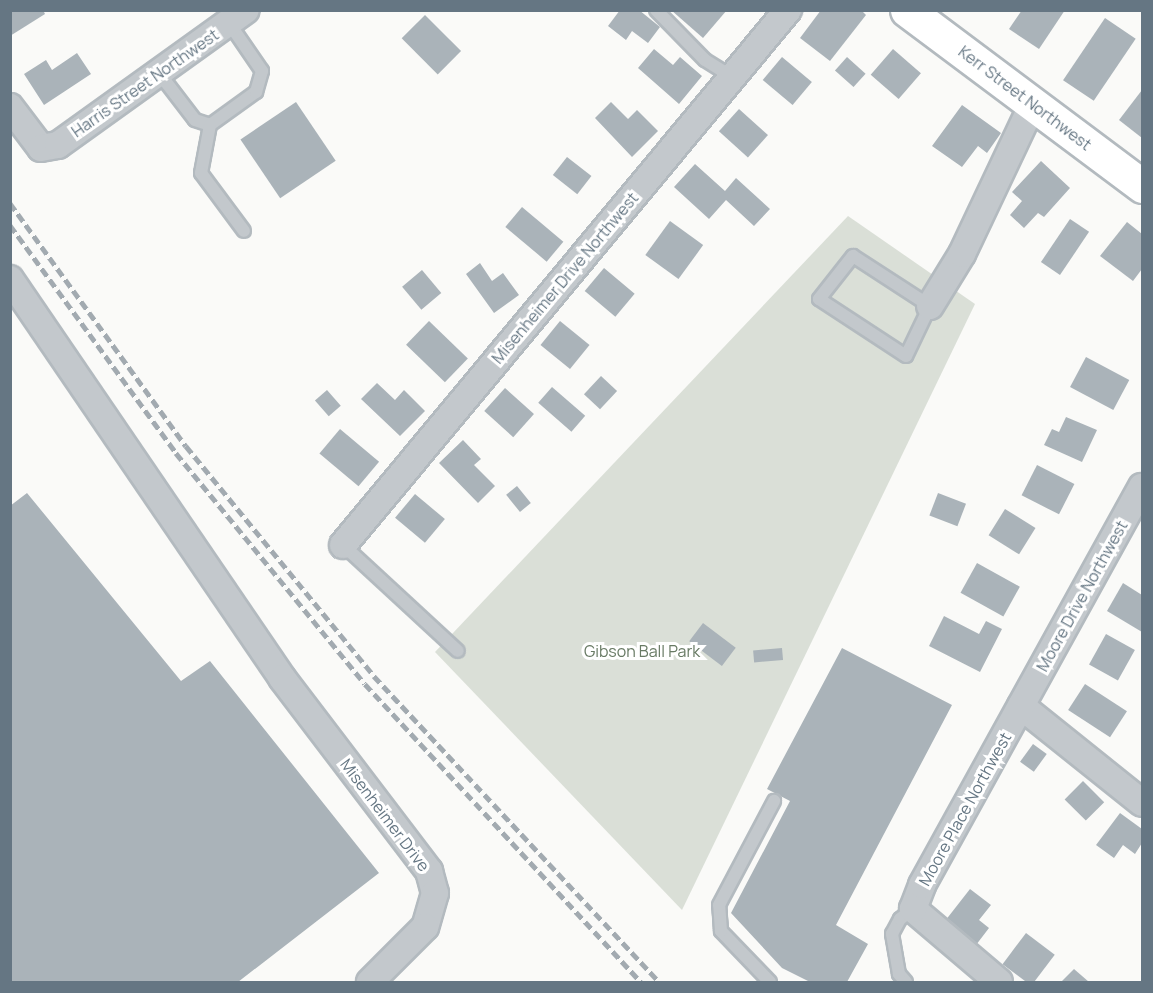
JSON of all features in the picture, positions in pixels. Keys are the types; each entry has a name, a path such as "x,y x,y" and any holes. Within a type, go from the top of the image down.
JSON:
{"street":[{"name":"Misenheimer Drive Northwest","path":"343,545 788,10"},
{"name":"Kerr Street Northwest","path":"907,10 1143,186"},
{"name":"Harris Street Northwest","path":"10,108 41,148 57,145 238,17"},
{"path":"930,306 962,254 1033,104"},
{"name":"Misenheimer Drive","path":"10,279 282,678 429,871 435,893 425,927 370,982"},
{"name":"Moore Drive Northwest","path":"1021,706 1143,487"},
{"path":"1021,706 1143,803"},
{"name":"Moore Place Northwest","path":"914,909 922,885 1021,706"},
{"path":"914,909 999,982"}],"lane":[{"path":"656,10 705,60 732,77"},
{"path":"238,17 262,71 256,92 210,125 201,173 244,231"},
{"path":"159,73 195,120 210,125"},
{"path":"853,256 930,306 906,356 819,300 853,256"},
{"path":"343,545 458,651"},
{"path":"770,982 721,932 718,905 774,801"},
{"path":"906,982 899,974 892,934 900,919 914,909"}],"green space":[{"name":"Gibson Ball Park","path":"848,216 975,304 682,910 435,652"}],"building":[{"path":"10,10 43,10 45,14 10,36"},
{"path":"620,10 639,10 660,27 648,43 632,31 626,40 608,26"},
{"path":"671,10 727,10 703,38"},
{"path":"821,10 861,10 866,15 830,61 800,38"},
{"path":"1022,10 1065,10 1039,49 1009,29"},
{"path":"425,15 461,51 438,74 402,38"},
{"path":"1105,18 1136,39 1094,101 1063,80"},
{"path":"654,49 673,65 680,57 702,76 679,104 638,68"},
{"path":"893,49 921,73 899,99 871,75"},
{"path":"77,53 91,74 44,105 24,74 46,60 52,70"},
{"path":"782,57 812,82 793,105 763,80"},
{"path":"847,57 866,74 854,87 835,70"},
{"path":"1142,90 1142,138 1119,120"},
{"path":"296,102 336,161 280,198 240,139"},
{"path":"611,102 628,119 637,110 658,131 632,157 595,118"},
{"path":"962,105 1001,133 987,153 978,146 962,167 932,146"},
{"path":"739,109 768,135 748,157 719,131"},
{"path":"567,157 591,176 577,194 553,175"},
{"path":"1041,161 1070,188 1044,217 1038,213 1024,228 1010,215 1022,201 1012,192"},
{"path":"695,164 725,191 736,178 770,209 754,226 726,200 709,219 674,187"},
{"path":"522,207 563,242 547,262 505,227"},
{"path":"1070,219 1089,232 1060,275 1041,262"},
{"path":"670,221 703,245 678,279 645,255"},
{"path":"1127,222 1142,234 1142,269 1133,281 1100,256"},
{"path":"480,263 492,281 503,273 519,295 494,313 466,274"},
{"path":"604,268 635,294 615,317 585,291"},
{"path":"422,270 441,293 421,310 402,287"},
{"path":"429,321 468,359 445,382 406,345"},
{"path":"560,321 590,345 570,369 540,345"},
{"path":"1086,357 1129,380 1113,410 1070,387"},
{"path":"601,376 617,391 600,409 584,394"},
{"path":"377,383 395,400 404,390 425,411 400,436 361,399"},
{"path":"552,387 585,416 571,432 538,403"},
{"path":"505,388 534,414 513,437 484,411"},
{"path":"327,390 341,406 329,416 315,400"},
{"path":"1066,417 1097,430 1082,462 1044,445 1052,429 1059,432"},
{"path":"340,429 379,462 358,486 319,454"},
{"path":"463,440 481,459 474,465 495,486 478,503 439,463"},
{"path":"1037,465 1074,484 1059,514 1022,495"},
{"path":"517,486 531,503 520,512 506,495"},
{"path":"27,493 181,681 210,661 379,873 238,982 10,982 10,506"},
{"path":"938,493 966,504 957,526 929,515"},
{"path":"415,494 445,519 425,543 395,518"},
{"path":"1005,509 1036,528 1019,554 989,535"},
{"path":"977,563 1020,587 1003,616 961,593"},
{"path":"1123,583 1142,595 1142,632 1107,611"},
{"path":"944,616 979,634 986,621 1002,629 980,672 929,646"},
{"path":"703,623 736,648 722,666 689,641"},
{"path":"1106,634 1135,650 1118,681 1089,665"},
{"path":"782,648 783,660 754,662 753,651"},
{"path":"842,648 952,705 836,925 868,944 847,982 810,982 782,968 731,913 790,801 767,789"},
{"path":"1085,684 1127,711 1110,737 1068,710"},
{"path":"1033,744 1047,754 1034,772 1020,762"},
{"path":"1083,781 1104,802 1086,821 1065,799"},
{"path":"1120,813 1142,829 1142,843 1135,854 1123,845 1114,858 1096,845"},
{"path":"970,889 991,905 979,920 989,928 976,945 945,921"},
{"path":"1026,933 1055,955 1034,982 1026,982 1003,964"},
{"path":"1074,969 1089,982 1061,982"}],"railway":[{"path":"10,203 186,446 374,676 659,982"},
{"path":"10,225 176,453 365,684 641,982"}]}
